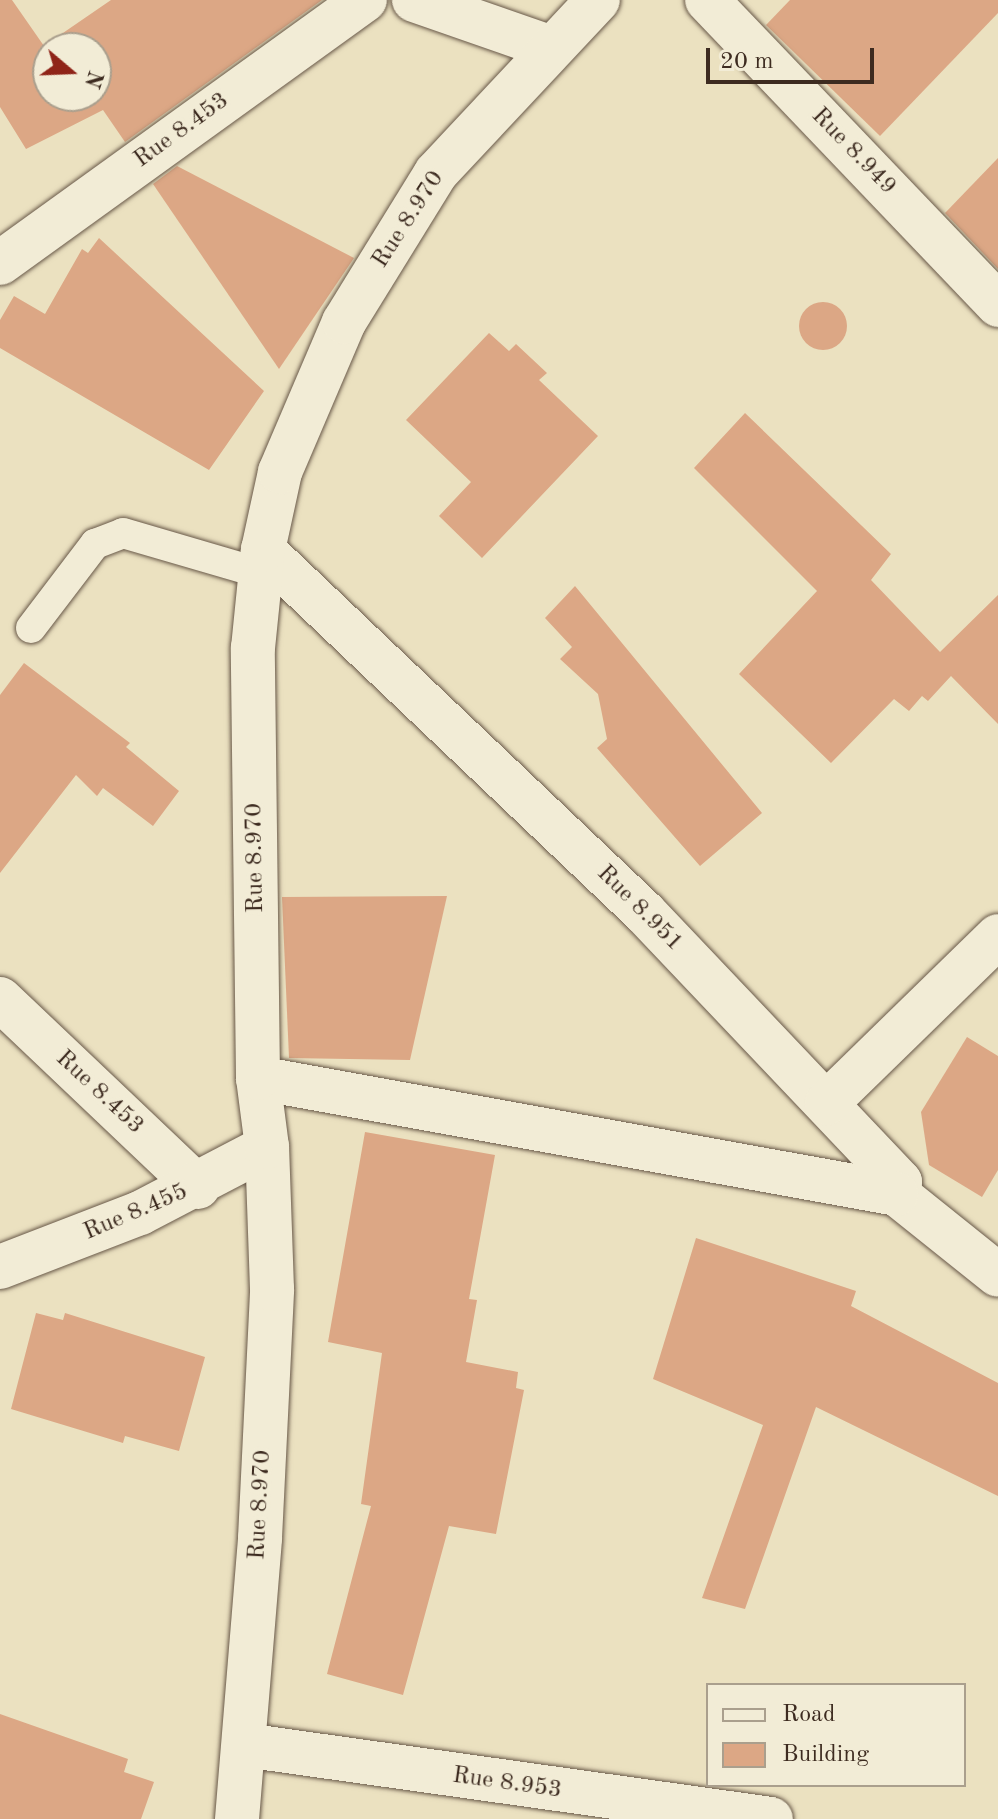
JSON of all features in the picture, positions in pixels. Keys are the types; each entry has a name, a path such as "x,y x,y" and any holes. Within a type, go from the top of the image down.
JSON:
{"street":[{"name":"Rue 8.453","path":"0,263 365,0"},
{"path":"414,0 549,47"},
{"name":"Rue 8.970","path":"237,1819 272,1289 267,1147 258,1078 253,648 262,562 280,472 344,322 436,173 549,47 598,0"},
{"name":"Rue 8.949","path":"707,0 998,305"},
{"name":"Rue 8.951","path":"262,562 644,912 900,1182 897,1194 998,1275"},
{"path":"827,1103 998,936"},
{"name":"Rue 8.453","path":"0,999 198,1187"},
{"path":"258,1078 897,1194"},
{"name":"Rue 8.455","path":"0,1267 198,1187 267,1147"},
{"name":"Rue 8.953","path":"244,1745 672,1814 771,1819"}],"lane":[{"path":"31,628 95,544 123,533 262,562"}],"building":[{"path":"0,0 12,0 34,32 32,112 99,112 26,149 0,107"},
{"path":"111,0 322,0 125,142 104,112 112,112 112,32 64,32"},
{"path":"790,0 998,0 998,13 880,136 766,25"},
{"path":"998,158 998,269 945,213"},
{"path":"177,166 354,258 279,369 153,184"},
{"path":"99,238 264,391 209,470 0,348 0,320 14,296 45,314 82,249 88,253"},
{"path":"823,302 832,303 840,309 846,317 846,335 840,343 832,349 823,350 814,349 806,343 800,335 799,326 800,317 806,309 814,303"},
{"path":"489,333 509,351 516,344 547,373 539,380 598,436 482,558 439,516 471,482 406,420"},
{"path":"745,413 891,554 871,580 940,652 998,595 998,724 951,676 928,701 922,696 909,711 894,699 831,763 739,674 817,591 694,468"},
{"path":"575,586 762,813 700,866 597,748 607,739 598,694 560,659 572,647 545,618"},
{"path":"24,663 130,743 126,747 179,791 153,826 103,788 97,796 76,775 0,873 0,695"},
{"path":"447,896 410,1060 289,1058 282,897"},
{"path":"967,1037 998,1056 998,1170 982,1197 929,1165 921,1112"},
{"path":"365,1132 495,1155 469,1299 477,1300 466,1362 518,1372 516,1388 524,1390 496,1534 449,1526 403,1695 327,1674 371,1506 361,1504 382,1353 328,1342"},
{"path":"696,1238 856,1291 851,1306 998,1383 998,1496 816,1407 745,1609 702,1598 763,1425 653,1379"},
{"path":"36,1313 63,1320 65,1313 205,1357 179,1451 125,1436 123,1443 11,1409"},
{"path":"0,1714 128,1759 124,1772 154,1782 141,1819 0,1819"}]}
